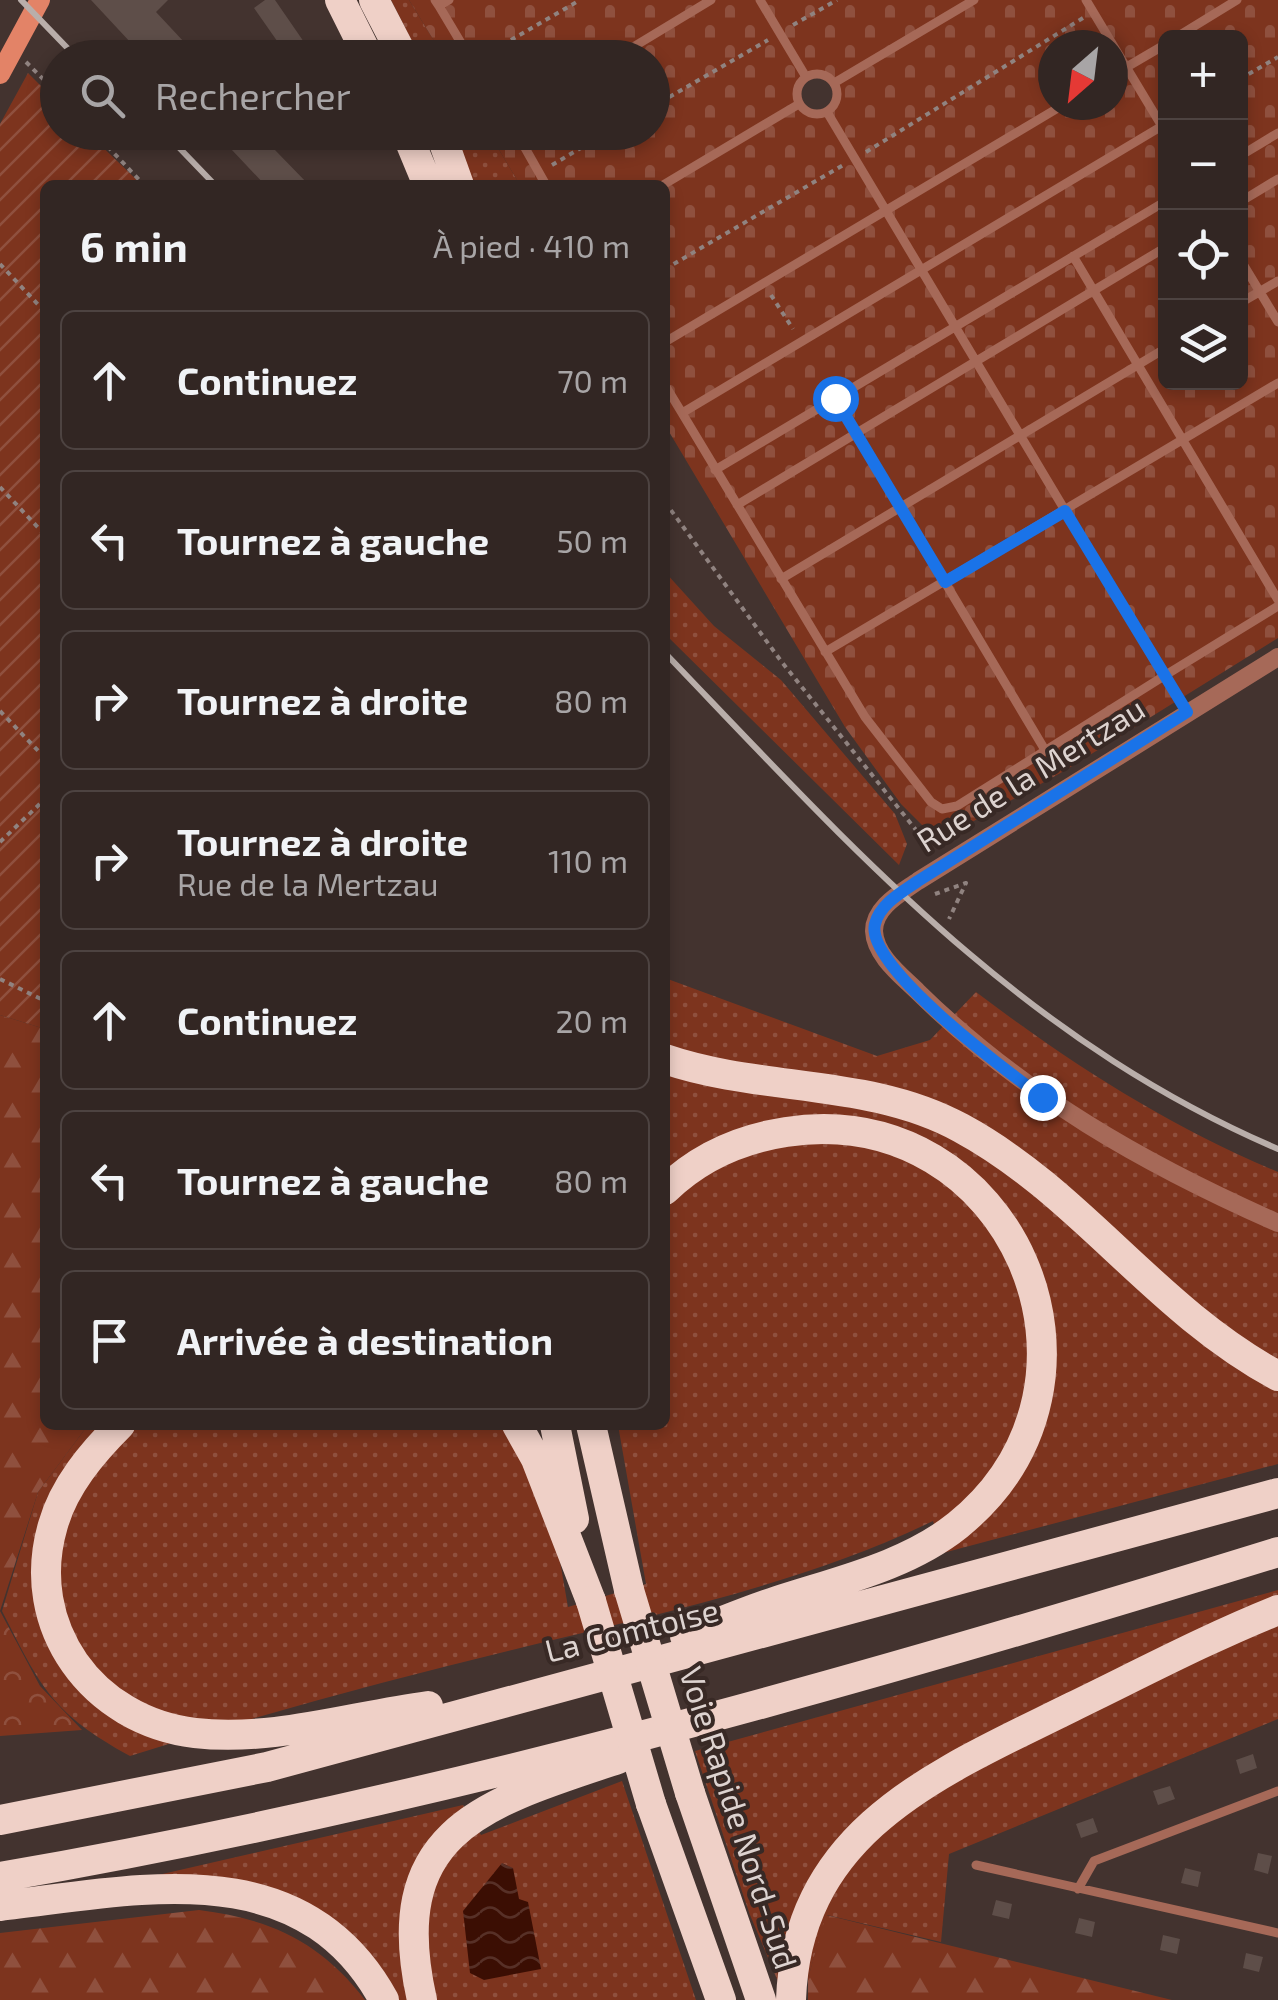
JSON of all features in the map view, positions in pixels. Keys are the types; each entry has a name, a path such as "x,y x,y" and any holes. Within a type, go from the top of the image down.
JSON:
{"highway":[{"path":"340,0 360,40"},
{"path":"374,0 395,40"},
{"path":"413,150 426,180"},
{"path":"446,150 457,180"},
{"path":"670,1060 737,1078 870,1096 957,1126 1032,1174 1204,1331 1278,1376"},
{"path":"601,1676 682,1638 871,1570 938,1539 977,1507 1010,1466 1031,1421 1042,1367 1032,1286 1008,1230 974,1188 907,1145 827,1129 768,1134 713,1154 670,1186"},
{"path":"116,1430 84,1465 60,1506 46,1574 52,1613 67,1653 94,1689 111,1704 149,1723 222,1735 533,1692"},
{"path":"520,1430 536,1460 591,1600"},
{"path":"556,1430 591,1600 651,1804 722,2000"},
{"name":"Voie Rapide Nord-Sud","path":"591,1430 629,1590 690,1793 761,2000"},
{"path":"608,1430 629,1590"},
{"name":"La Comtoise","path":"0,1820 267,1767 1278,1492"},
{"path":"0,1877 274,1826 633,1736 1278,1552"},
{"path":"791,2000 799,1940 822,1884 852,1843 898,1800 952,1766 1278,1610"},
{"path":"422,2000 412,1954 414,1895 437,1852 474,1818 549,1781 1015,1630"},
{"path":"0,1906 195,1887 268,1900 322,1928 366,1970 384,2000"}],"main road":[{"path":"0,74 40,0"}],"street":[{"name":"Rue de la Mertzau","path":"1278,657 918,881 882,909 874,935 883,956 940,1014 1010,1074 1082,1124 1158,1168 1278,1223"}],"lane":[{"path":"645,40 711,0"},
{"path":"760,0 806,77"},
{"path":"834,83 974,0"},
{"path":"1086,0 1104,30"},
{"path":"1189,30 1237,0"},
{"path":"441,2 461,40"},
{"path":"1128,67 1158,49"},
{"path":"1128,71 1158,120"},
{"path":"816,74 834,83 836,104 827,112 807,112 800,104 800,84 806,77 816,74"},
{"path":"670,181 800,104"},
{"path":"827,112 1187,712"},
{"path":"670,339 1038,120"},
{"path":"682,413 1158,132"},
{"path":"1248,151 1278,133"},
{"path":"526,150 543,180"},
{"path":"1248,197 1278,179"},
{"path":"715,470 1158,205"},
{"path":"736,505 1158,252"},
{"path":"670,393 865,717 931,802 942,809 957,806 1278,603 1072,256"},
{"path":"1248,272 1278,322"},
{"path":"1245,300 1278,281"},
{"path":"781,578 1158,353"},
{"path":"825,652 1278,383"},
{"path":"856,433 1045,750"},
{"path":"1078,1889 1094,1861 1278,1791"},
{"path":"976,1865 1278,1932"}],"path":[{"path":"512,40 580,0"},
{"path":"670,97 836,0"},
{"path":"670,265 855,158 1093,12"},
{"path":"14,48 40,75"},
{"path":"1248,74 1278,57"},
{"path":"111,150 139,180"},
{"path":"539,172 577,150"},
{"path":"0,264 40,307"},
{"path":"764,283 801,342"},
{"path":"0,487 40,530"},
{"path":"670,509 781,661 944,865"},
{"path":"0,710 40,753"},
{"path":"0,842 40,804"},
{"path":"949,920 965,890"},
{"path":"0,979 40,998"}],"green space":[{"path":"391,0 409,0 434,40 411,40"},
{"path":"409,0 1278,0 1278,638 1064,771 938,841 901,804 845,727 670,433 670,180 517,180 499,150 670,150 670,40 434,40","holes":["816,74 834,83 836,103 818,115 807,112 797,94 806,77"]},
{"path":"28,73 40,85 40,150 106,150 137,180 40,180 40,1027 0,1015 0,124"},
{"path":"461,150 499,150 517,180 471,180"},
{"path":"670,578 714,626 781,680 895,814 907,844 899,865 670,639"},
{"path":"670,980 877,1056 930,1040 976,992 1121,1092 1198,1135 1278,1172 1278,1464 943,1553 933,1521 779,1581 368,1687 130,1756 83,1726 51,1696 2,1611 38,1492 84,1430 537,1430 568,1607 646,1584 619,1430 670,1430"},
{"path":"0,1015 40,1027 40,1430 84,1430 38,1492 0,1611"},
{"path":"1278,1590 1278,1719 949,1854 941,1942 827,1915 808,1978 779,1984 750,1915 695,1751"},
{"path":"0,1611 40,1686 82,1730 0,1736"},
{"path":"622,1781 696,2000 395,2000 338,1927 145,1878 463,1805 481,1835"},
{"path":"199,1910 249,1920 292,1937 330,1963 365,2000 0,2000 0,1933"},
{"path":"826,1915 1172,2000 808,2000 808,1978"}],"water":[{"path":"502,1863 513,1868 519,1899 528,1902 541,1969 484,1980 470,1973 463,1911"}],"building":[{"path":"91,0 168,0 156,12 182,40 128,40"},
{"path":"265,0 275,0 303,40 276,40 254,8"},
{"path":"232,150 275,150 304,180 260,180"},
{"path":"1253,1754 1257,1768 1240,1774 1236,1760"},
{"path":"1170,1786 1175,1799 1158,1805 1153,1791"},
{"path":"1093,1818 1098,1832 1081,1838 1076,1824"},
{"path":"1258,1853 1272,1856 1268,1874 1254,1870"},
{"path":"1185,1868 1201,1872 1198,1887 1181,1883"},
{"path":"996,1900 1012,1904 1009,1919 992,1915"},
{"path":"1079,1918 1095,1922 1092,1937 1075,1933"},
{"path":"1163,1935 1180,1939 1177,1954 1160,1950"},
{"path":"1246,1953 1263,1957 1259,1972 1243,1968"}],"railway":[{"path":"21,0 60,40"},
{"path":"181,150 210,180"},
{"path":"670,658 874,868 1021,995 1100,1053 1185,1104 1278,1149"}],"route":[{"path":"835,398 945,582 1065,511 1187,712 918,881 882,909 874,926 883,956 894,968 973,1043 1042,1097"}]}
